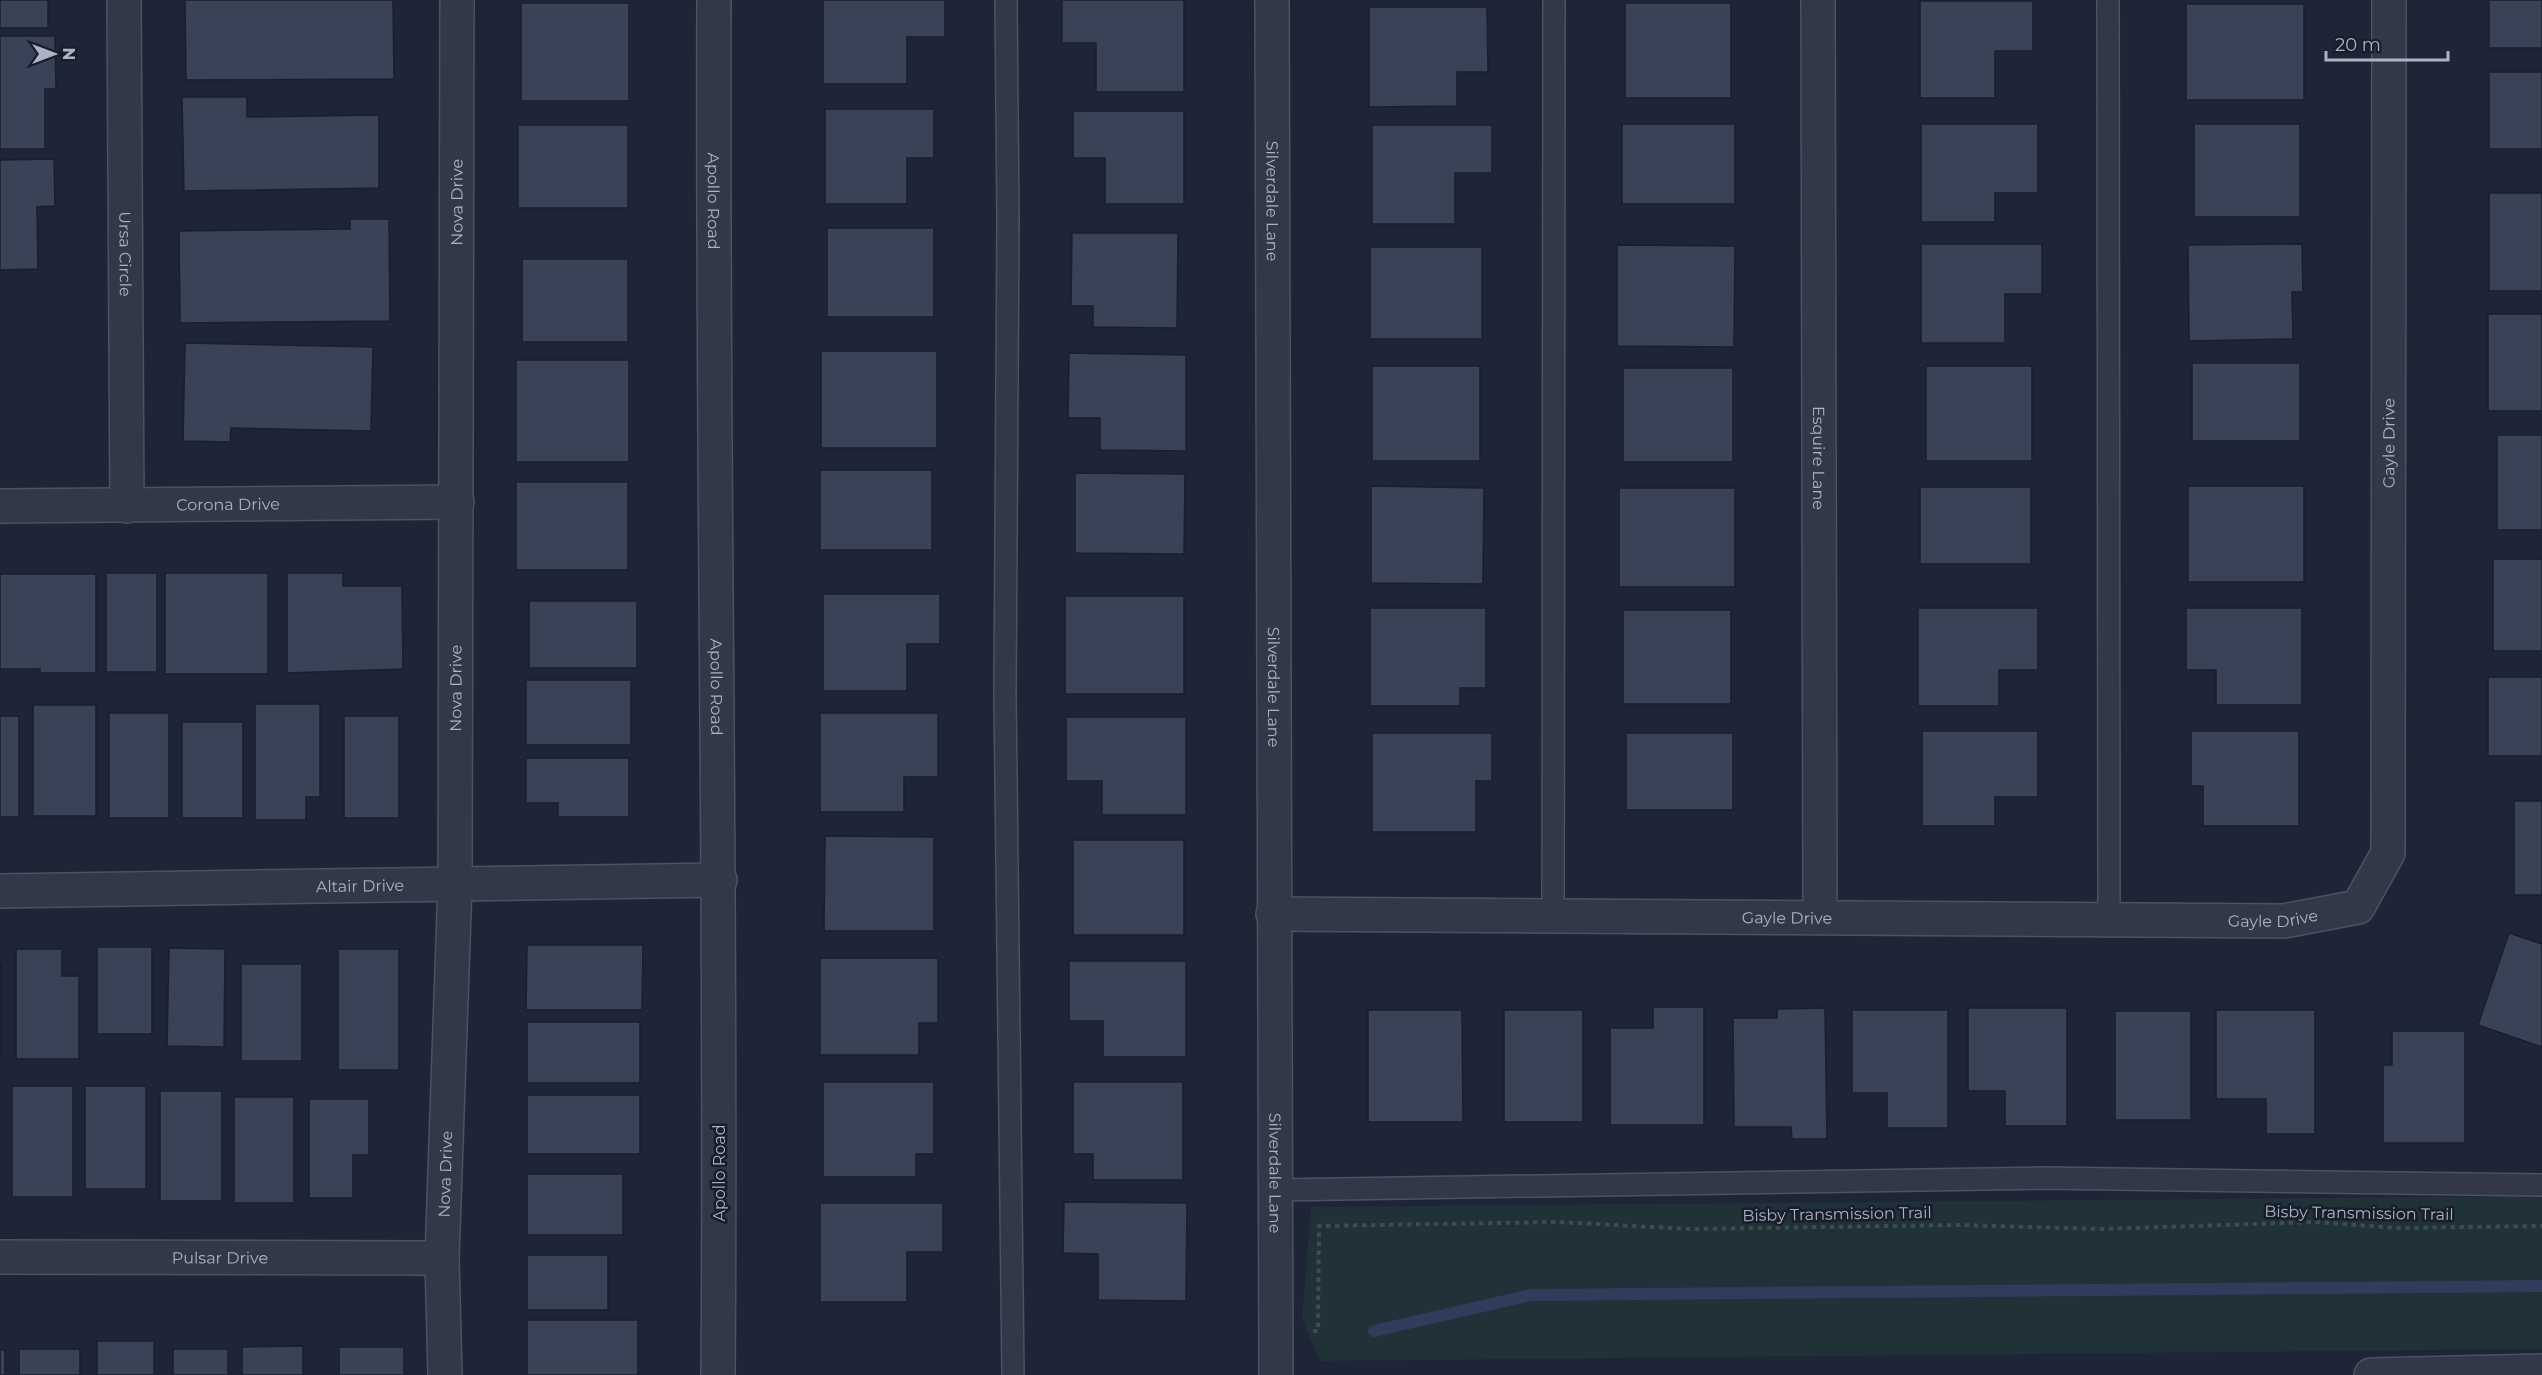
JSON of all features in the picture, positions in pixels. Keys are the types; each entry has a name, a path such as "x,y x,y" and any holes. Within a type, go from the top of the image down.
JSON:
{"street":[{"name":"Ursa Circle","path":"124,0 127,506"},
{"name":"Nova Drive","path":"445,1375 442,1258 455,884 457,0"},
{"name":"Apollo Road","path":"714,0 713,221 720,880 718,1375"},
{"name":"Silverdale Lane","path":"1272,0 1276,1375"},
{"name":"Esquire Lane","path":"1818,0 1820,916"},
{"name":"Gayle Drive","path":"1273,914 2284,921 2358,908 2388,853 2389,0"},
{"name":"Corona Drive","path":"0,506 457,502"},
{"name":"Altair Drive","path":"0,891 720,880"},
{"name":"Pulsar Drive","path":"0,1257 442,1258"},
{"path":"2371,1375 2542,1371"}],"lane":[{"path":"1006,0 1008,233 1005,694 1013,1375"},
{"path":"1553,915 1554,0"},
{"path":"2108,0 2109,919"},
{"path":"1276,1190 2045,1178 2542,1185"}],"path":[{"name":"Bisby Transmission Trail","path":"1276,1331 1318,1331 1318,1226 1557,1222 1690,1228 1957,1225 2103,1229 2314,1222 2397,1228 2542,1227"}],"shaded area":[{"path":"2542,1196 2542,1349 1320,1361 1302,1319 1311,1207"}],"building":[{"path":"0,0 48,0 48,28 0,28"},
{"path":"185,0 393,0 394,79 186,80"},
{"path":"823,0 945,0 945,37 907,37 907,84 823,84"},
{"path":"1062,0 1184,0 1184,92 1096,92 1096,43 1062,43"},
{"path":"2489,0 2542,0 2542,48 2489,48"},
{"path":"1920,1 2033,1 2033,51 1995,51 1995,98 1920,98"},
{"path":"521,3 629,3 629,101 521,101"},
{"path":"1625,3 1731,3 1731,98 1625,98"},
{"path":"2186,4 2304,4 2304,100 2186,100"},
{"path":"1369,7 1487,7 1488,72 1457,72 1457,106 1369,107"},
{"path":"0,36 55,36 56,89 45,89 45,149 0,149"},
{"path":"2489,72 2542,72 2542,149 2489,149"},
{"path":"182,97 247,97 247,117 379,115 379,188 184,191"},
{"path":"825,109 934,109 934,158 907,158 907,204 825,204"},
{"path":"1073,111 1184,111 1184,204 1105,204 1105,158 1073,158"},
{"path":"1622,124 1735,124 1735,204 1622,204"},
{"path":"1921,124 2038,124 2038,193 1995,193 1995,222 1921,222"},
{"path":"2194,124 2300,124 2300,217 2194,217"},
{"path":"518,125 628,125 628,208 518,208"},
{"path":"1372,125 1492,125 1492,173 1455,173 1455,224 1372,224"},
{"path":"54,159 55,206 37,207 38,269 0,270 0,160"},
{"path":"2489,193 2542,193 2542,291 2489,291"},
{"path":"350,219 389,219 390,321 180,323 179,231 350,229"},
{"path":"827,228 934,228 934,317 827,317"},
{"path":"1072,233 1178,233 1177,328 1093,327 1093,306 1071,306"},
{"path":"1921,244 2042,244 2042,294 2005,294 2005,343 1921,343"},
{"path":"2302,244 2303,292 2292,292 2293,339 2189,341 2188,245"},
{"path":"1617,245 1735,246 1734,347 1617,346"},
{"path":"1370,247 1482,247 1482,339 1370,339"},
{"path":"522,259 628,259 628,342 522,342"},
{"path":"2488,314 2542,314 2542,411 2488,411"},
{"path":"185,343 373,347 371,431 231,428 230,442 183,441"},
{"path":"821,351 937,351 937,448 821,448"},
{"path":"1069,353 1186,355 1186,451 1100,450 1100,418 1068,418"},
{"path":"516,360 629,360 629,462 516,462"},
{"path":"2192,363 2300,363 2300,441 2192,441"},
{"path":"1372,366 1480,366 1480,461 1372,461"},
{"path":"1926,366 2032,366 2032,461 1926,461"},
{"path":"1623,368 1733,368 1733,462 1623,462"},
{"path":"2497,435 2542,435 2542,530 2497,530"},
{"path":"820,470 932,470 932,550 820,550"},
{"path":"1075,473 1185,474 1184,554 1075,553"},
{"path":"516,482 628,482 628,570 516,570"},
{"path":"1371,486 1484,488 1483,584 1371,583"},
{"path":"2188,486 2304,486 2304,582 2188,582"},
{"path":"1920,487 2031,487 2031,564 1920,564"},
{"path":"1619,488 1735,488 1735,587 1619,587"},
{"path":"2493,559 2542,559 2542,651 2493,651"},
{"path":"106,573 157,573 157,672 106,672"},
{"path":"165,573 268,573 268,674 165,674"},
{"path":"287,573 343,573 343,586 402,586 403,669 287,673"},
{"path":"0,574 96,574 96,673 40,673 40,669 0,669"},
{"path":"823,594 940,594 940,644 907,644 907,691 823,691"},
{"path":"1065,596 1184,596 1184,694 1065,694"},
{"path":"529,601 637,601 637,668 529,668"},
{"path":"1370,608 1486,608 1486,688 1460,688 1460,706 1370,706"},
{"path":"1918,608 2038,608 2038,670 1999,670 1999,706 1918,706"},
{"path":"2186,608 2302,608 2302,705 2216,705 2216,670 2186,670"},
{"path":"1623,610 1731,610 1731,704 1623,704"},
{"path":"2488,677 2542,677 2542,756 2488,756"},
{"path":"526,680 631,680 631,745 526,745"},
{"path":"255,704 320,704 320,797 306,797 306,820 255,820"},
{"path":"33,705 96,705 96,816 33,816"},
{"path":"109,713 169,713 169,818 109,818"},
{"path":"820,713 938,713 938,777 904,777 904,812 820,812"},
{"path":"0,716 19,716 19,817 0,817"},
{"path":"344,716 399,716 399,818 344,818"},
{"path":"1066,717 1186,717 1186,815 1102,815 1102,781 1066,781"},
{"path":"182,722 243,722 243,818 182,818"},
{"path":"1922,731 2038,731 2038,797 1995,797 1995,826 1922,826"},
{"path":"2191,731 2299,731 2299,826 2203,826 2203,786 2191,786"},
{"path":"1372,733 1492,733 1492,781 1476,781 1476,832 1372,832"},
{"path":"1626,733 1733,733 1733,810 1626,810"},
{"path":"526,758 629,758 629,817 558,817 558,803 526,803"},
{"path":"2514,801 2542,801 2542,895 2514,895"},
{"path":"825,836 934,837 934,931 824,931"},
{"path":"1073,840 1184,840 1184,935 1073,935"},
{"path":"2509,933 2542,944 2542,1047 2478,1025"},
{"path":"527,945 643,945 642,1010 526,1010"},
{"path":"97,947 152,947 152,1034 97,1034"},
{"path":"169,948 225,949 224,1047 167,1046"},
{"path":"16,949 62,949 62,976 79,976 79,1059 16,1059"},
{"path":"338,949 399,949 399,1070 338,1070"},
{"path":"820,958 938,958 938,1023 919,1023 919,1055 820,1055"},
{"path":"1069,961 1186,961 1186,1057 1103,1057 1103,1021 1069,1021"},
{"path":"241,964 302,964 302,1061 241,1061"},
{"path":"1,965 1,1055 0,1055"},
{"path":"1653,1007 1704,1007 1704,1125 1610,1125 1610,1028 1653,1028"},
{"path":"1825,1008 1827,1139 1792,1139 1791,1127 1734,1127 1733,1018 1777,1018 1777,1009"},
{"path":"1968,1008 2067,1008 2067,1126 2005,1126 2005,1091 1968,1091"},
{"path":"1368,1010 1462,1010 1463,1122 1368,1122"},
{"path":"1504,1010 1583,1010 1583,1122 1504,1122"},
{"path":"1852,1010 1948,1010 1948,1128 1887,1128 1887,1093 1852,1093"},
{"path":"2216,1010 2315,1010 2315,1134 2266,1134 2266,1099 2216,1099"},
{"path":"2115,1011 2191,1011 2191,1120 2115,1120"},
{"path":"527,1022 640,1022 640,1083 527,1083"},
{"path":"2392,1031 2465,1031 2465,1143 2383,1143 2383,1065 2392,1065"},
{"path":"823,1082 934,1082 934,1154 916,1154 916,1177 823,1177"},
{"path":"1073,1082 1183,1082 1183,1180 1093,1180 1093,1154 1073,1154"},
{"path":"12,1086 73,1086 73,1197 12,1197"},
{"path":"85,1086 146,1086 146,1189 85,1189"},
{"path":"160,1091 222,1091 222,1201 160,1201"},
{"path":"527,1095 640,1095 640,1154 527,1154"},
{"path":"234,1097 294,1097 294,1203 234,1203"},
{"path":"309,1099 369,1099 369,1155 353,1155 353,1198 309,1198"},
{"path":"527,1174 623,1174 623,1235 527,1235"},
{"path":"1064,1202 1187,1203 1186,1301 1098,1300 1098,1254 1063,1253"},
{"path":"820,1203 943,1203 943,1252 907,1252 907,1302 820,1302"},
{"path":"527,1255 608,1255 608,1310 527,1310"},
{"path":"527,1320 638,1320 638,1375 527,1375"},
{"path":"97,1341 154,1341 154,1375 97,1375"},
{"path":"303,1346 303,1375 242,1375 242,1347"},
{"path":"339,1347 404,1347 404,1375 339,1375"},
{"path":"19,1349 80,1349 80,1375 19,1375"},
{"path":"173,1349 228,1349 228,1375 173,1375"},
{"path":"0,1350 5,1350 5,1375 0,1375"}],"waterway":[{"path":"1374,1331 1531,1295 2542,1286"}]}
